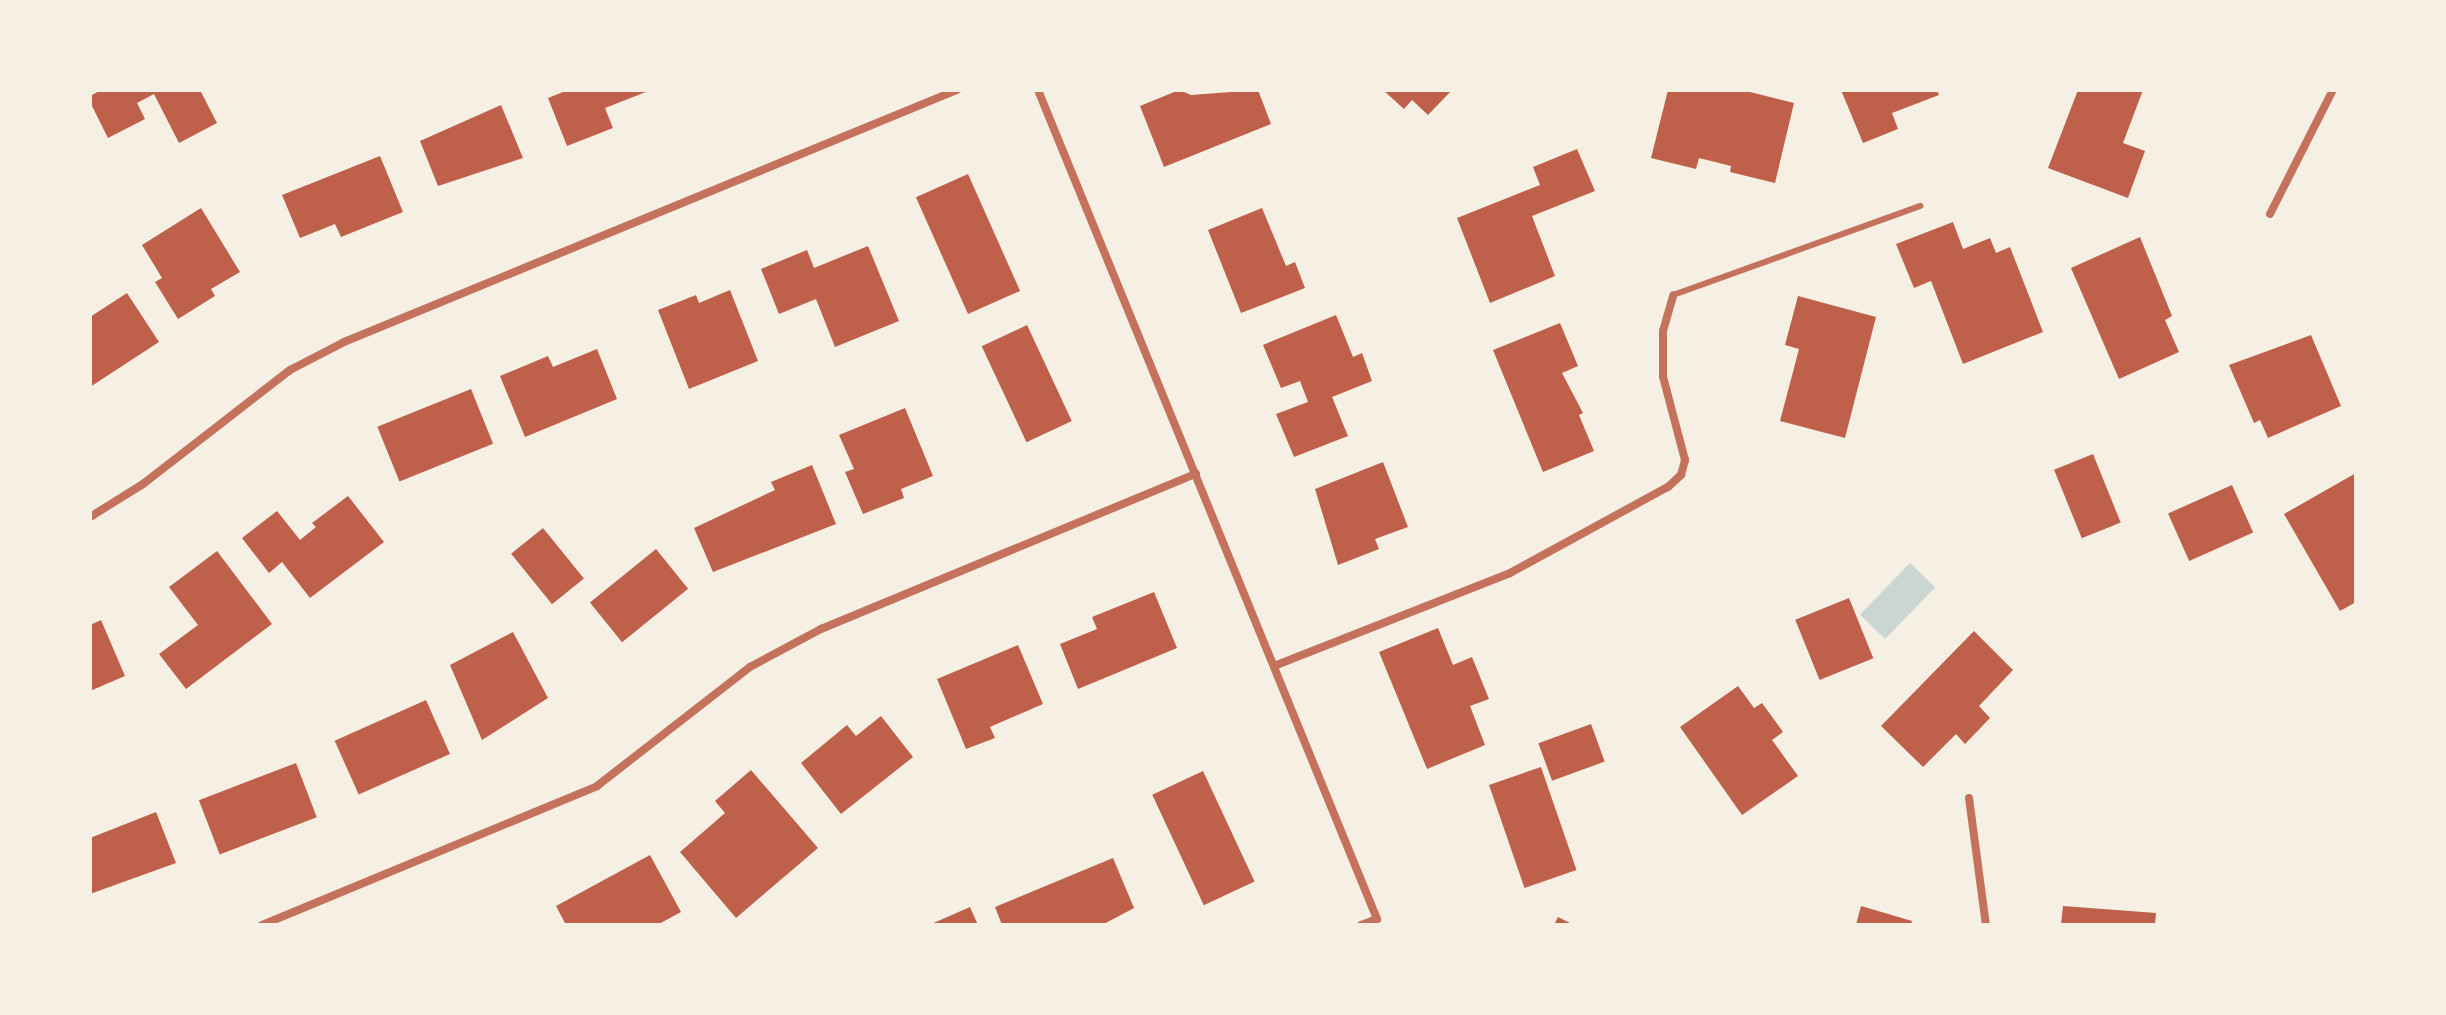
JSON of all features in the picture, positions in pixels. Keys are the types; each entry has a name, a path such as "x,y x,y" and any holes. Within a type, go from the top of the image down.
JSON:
{"street":[{"path":"90,517 143,484 290,370 344,342 957,90"},
{"path":"1038,90 1377,919 1361,925"},
{"path":"2270,214 2333,90"},
{"path":"1274,666 1510,573 1668,487 1681,475 1685,460 1663,377 1663,331 1673,295"},
{"path":"262,925 597,786 750,667 821,629 1196,474"},
{"path":"1969,798 1986,925"}],"lane":[{"path":"1673,295 1920,206"}],"shaded area":[{"path":"1910,563 1935,587 1885,639 1860,615"}],"building":[{"path":"101,90 200,90 217,123 179,143 154,94 137,103 145,119 108,138 90,102 90,96"},
{"path":"568,90 651,90 605,108 613,128 567,146 548,98"},
{"path":"1179,90 1191,95 1258,90 1271,124 1164,167 1140,106"},
{"path":"1383,90 1452,90 1428,115 1412,100 1404,109"},
{"path":"1668,90 1742,90 1794,103 1775,183 1730,172 1731,166 1699,158 1696,169 1651,158"},
{"path":"1841,90 1937,90 1939,95 1892,113 1898,129 1863,143"},
{"path":"2078,90 2143,90 2123,143 2145,151 2128,198 2048,168"},
{"path":"501,105 523,158 438,186 420,141"},
{"path":"1577,149 1595,191 1532,216 1555,276 1490,303 1457,218 1540,185 1533,167"},
{"path":"380,156 403,212 341,237 335,224 300,238 282,195"},
{"path":"968,174 1020,291 968,314 916,197"},
{"path":"201,208 240,272 211,289 215,296 178,319 155,282 162,278 142,245"},
{"path":"1262,208 1286,266 1295,262 1305,288 1241,313 1208,230"},
{"path":"1953,222 1963,249 1990,238 1996,253 2010,247 2043,332 1963,364 1931,281 1914,288 1896,244"},
{"path":"2140,237 2172,316 2165,320 2179,352 2119,379 2071,268"},
{"path":"868,246 899,321 835,347 816,299 779,314 761,269 807,250 814,268"},
{"path":"730,290 758,361 689,389 658,310 696,295 699,303"},
{"path":"127,293 159,342 90,387 90,317"},
{"path":"1798,296 1876,317 1845,438 1780,421 1799,349 1785,345"},
{"path":"1336,315 1353,357 1362,353 1372,381 1332,397 1348,436 1294,457 1276,414 1308,402 1300,381 1281,388 1263,345"},
{"path":"1560,323 1578,366 1562,373 1583,413 1579,415 1594,451 1543,472 1493,350"},
{"path":"1027,325 1072,421 1026,442 982,346"},
{"path":"2311,335 2341,406 2268,438 2260,420 2254,423 2229,365"},
{"path":"597,349 617,399 525,437 500,376 548,356 553,367"},
{"path":"471,389 493,444 399,482 377,427"},
{"path":"905,408 933,476 901,489 904,498 863,514 845,472 854,469 839,435"},
{"path":"2093,454 2121,523 2082,538 2054,470"},
{"path":"1383,462 1408,527 1375,539 1379,549 1338,565 1315,489"},
{"path":"812,465 836,524 713,572 694,528 775,490 771,482"},
{"path":"2356,473 2356,602 2340,611 2284,514"},
{"path":"2232,485 2253,533 2189,561 2168,513"},
{"path":"348,496 384,542 310,598 282,562 269,573 242,538 277,511 300,540 316,527 312,523"},
{"path":"543,528 584,579 552,604 511,554"},
{"path":"656,549 688,589 622,642 590,602"},
{"path":"217,551 272,624 186,689 159,654 198,625 169,587"},
{"path":"1154,592 1177,648 1078,689 1060,644 1097,629 1092,617"},
{"path":"1849,598 1873,658 1820,680 1795,620"},
{"path":"101,620 125,676 90,691 90,625"},
{"path":"1438,628 1453,665 1472,657 1489,699 1470,706 1485,745 1427,769 1379,652"},
{"path":"1974,631 2013,670 1979,706 1990,718 1965,744 1956,734 1923,767 1881,726"},
{"path":"513,632 548,698 482,740 450,665"},
{"path":"1018,645 1043,704 990,727 995,738 966,749 937,679"},
{"path":"1738,686 1754,708 1762,703 1783,732 1772,740 1798,776 1742,815 1680,727"},
{"path":"426,700 450,754 359,795 335,741"},
{"path":"881,716 913,757 841,814 801,763 847,725 856,736"},
{"path":"1591,724 1605,762 1552,781 1538,743"},
{"path":"296,763 317,817 220,854 199,800"},
{"path":"1541,767 1576,870 1524,888 1489,785"},
{"path":"751,770 818,848 736,918 680,852 725,813 715,801"},
{"path":"1203,771 1255,882 1204,905 1152,795"},
{"path":"156,812 176,863 90,894 90,838"},
{"path":"650,855 681,912 657,925 566,925 556,906"},
{"path":"1113,858 1134,908 1102,925 1002,925 995,907"},
{"path":"1861,906 1912,921 1911,925 1856,925"},
{"path":"2063,906 2156,913 2155,925 2061,925"},
{"path":"970,907 978,925 929,925"},
{"path":"1558,917 1574,925 1554,925"}]}
